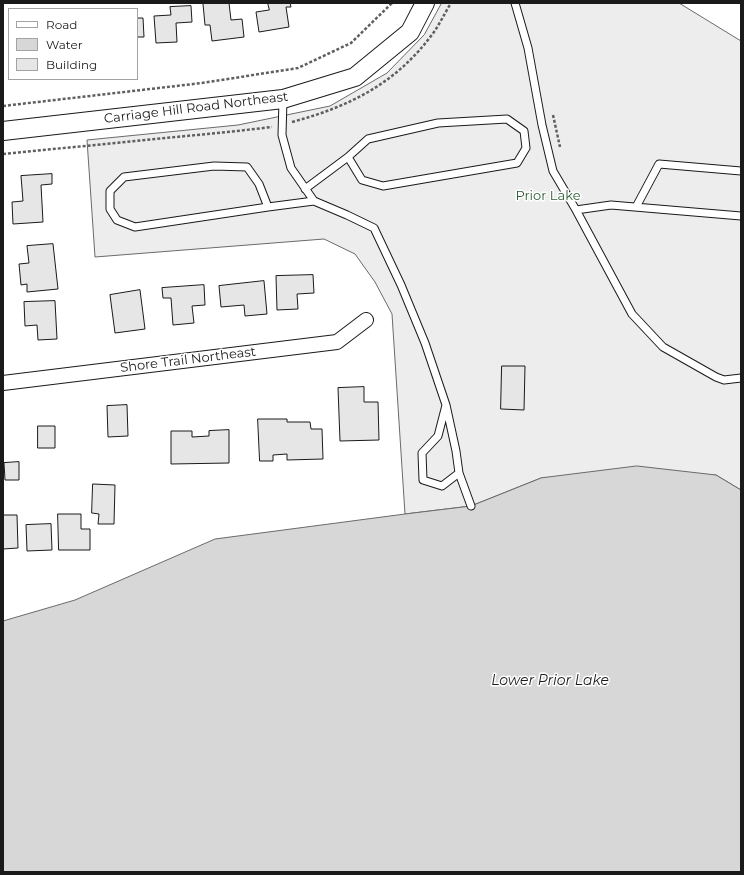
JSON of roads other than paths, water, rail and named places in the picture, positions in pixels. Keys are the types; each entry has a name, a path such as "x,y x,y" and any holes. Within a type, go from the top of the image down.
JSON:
{"street":[{"name":"Carriage Hill Road Northeast","path":"3,131 283,99 355,77 410,32 425,3"},
{"name":"Shore Trail Northeast","path":"3,383 337,342 366,320"}],"lane":[{"path":"516,3 528,48 542,125 553,171 576,210 632,314 663,347 716,377 724,380 741,378"},
{"path":"283,99 282,135 291,168 314,202"},
{"path":"305,189 348,157 368,139 438,123 507,119 524,131 526,148 517,162 383,186 362,180 348,157"},
{"path":"636,207 659,164 741,171"},
{"path":"268,207 259,184 247,167 214,166 124,177 110,192 110,209 117,220 136,227 268,207 314,202 374,228 401,285 425,343 446,405 459,473 471,506"},
{"path":"576,210 611,205 741,216"},
{"path":"446,405 438,436 422,453 423,480 442,486 459,473"}],"water":[{"name":"Lower Prior Lake","path":"637,466 716,475 741,490 741,872 3,872 3,621 75,600 215,539 471,506 541,478"}],"park label":[{"name":"Prior Lake","path":"548,196"}]}
